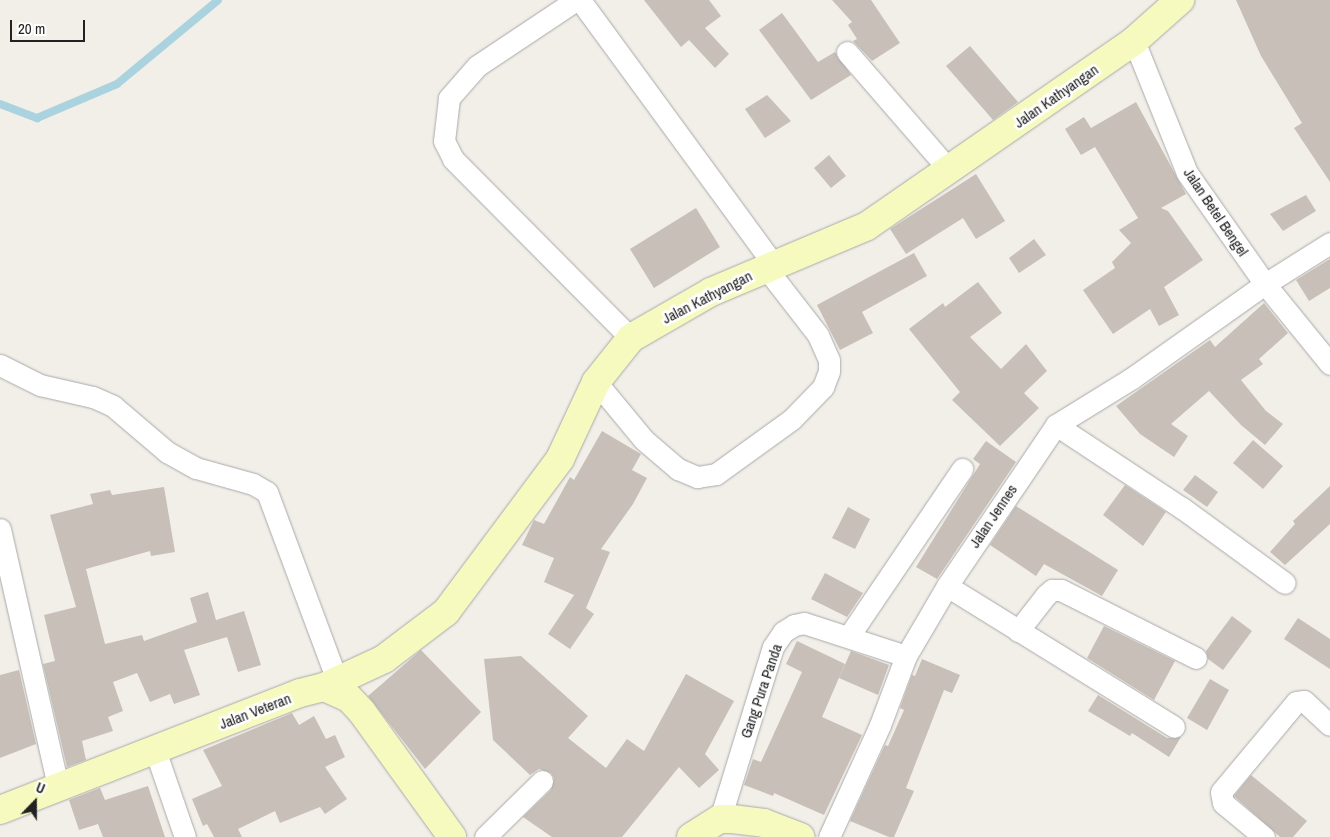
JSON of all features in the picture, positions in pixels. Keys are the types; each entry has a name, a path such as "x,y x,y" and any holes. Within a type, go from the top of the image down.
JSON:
{"street":[{"path":"576,0 477,66 449,98 444,141 454,159 631,338"},
{"path":"580,0 818,335 829,360 823,386 792,419 716,474 697,477 678,469 644,440 596,382"},
{"name":"Jalan Kathyangan","path":"330,683 384,659 446,612 560,459 596,382 631,338 684,306 770,266 857,232 950,171 1134,41 1180,0"},
{"name":"Jalan Betel Bengel","path":"1134,41 1186,172 1264,284 1330,364"},
{"path":"847,52 950,171"},
{"name":"Jalan Jennes","path":"828,837 880,726 906,656 947,586 1056,426 1132,378 1264,284 1330,243"},
{"path":"0,365 40,385 93,397 112,406 167,452 196,468 252,484 267,492 330,683 349,698 362,712 452,837"},
{"path":"1056,426 1182,508 1285,584"},
{"path":"849,636 962,469"},
{"path":"0,529 58,786"},
{"path":"947,586 1174,727"},
{"path":"1018,631 1046,595 1052,590 1061,590 1196,658"},
{"name":"Gang Pura Panda","path":"720,819 773,647 783,632 794,625 804,623 906,656"},
{"name":"Jalan Veteran","path":"0,810 58,786 330,683"},
{"path":"1264,837 1223,803 1221,792 1296,702 1304,701 1330,726"},
{"path":"155,750 185,837"},
{"path":"485,837 542,781"},
{"path":"691,837 720,819 764,823 800,837"}],"building":[{"path":"644,0 709,0 721,16 705,28 729,54 715,68 689,40 681,47"},
{"path":"832,0 871,0 900,43 872,61 853,41 857,39 848,25 852,22"},
{"path":"1236,0 1330,0 1330,182 1294,128 1302,123 1261,56"},
{"path":"782,13 818,62 835,52 851,75 811,100 759,30"},
{"path":"970,46 1018,102 993,120 946,66"},
{"path":"767,95 791,121 765,138 745,109"},
{"path":"1136,102 1186,194 1161,208 1168,211 1203,260 1164,287 1179,315 1159,326 1150,309 1113,334 1083,290 1115,268 1112,262 1131,243 1119,230 1138,218 1095,147 1081,155 1065,129 1084,117 1091,128"},
{"path":"829,155 846,176 831,188 814,168"},
{"path":"976,174 1005,221 976,239 963,218 906,254 890,229"},
{"path":"1306,195 1316,211 1283,231 1270,214"},
{"path":"696,208 720,247 654,288 630,249"},
{"path":"1034,239 1046,255 1019,273 1009,258"},
{"path":"914,253 927,276 862,312 873,333 840,350 817,305"},
{"path":"1330,259 1330,288 1309,301 1296,280"},
{"path":"978,282 1002,313 970,337 1001,369 1026,344 1047,371 1024,393 1039,408 1000,446 952,400 960,392 909,329 943,303 945,307"},
{"path":"1264,303 1288,333 1259,359 1263,364 1241,380 1266,411 1283,424 1265,445 1241,425 1209,391 1171,424 1188,436 1174,457 1140,434 1116,406 1210,340 1215,347"},
{"path":"602,431 641,454 632,470 647,478 633,504 601,549 610,552 586,608 594,614 570,649 548,634 574,595 544,582 554,558 522,545 534,520 544,524 570,477 574,480"},
{"path":"1253,440 1283,466 1263,489 1233,463"},
{"path":"986,441 1016,462 937,579 916,567 980,464 973,459"},
{"path":"1195,475 1218,492 1207,507 1183,490"},
{"path":"1125,485 1166,512 1143,546 1103,515"},
{"path":"1330,486 1330,524 1285,565 1270,552 1295,524 1293,521"},
{"path":"164,487 175,552 151,556 150,551 86,569 105,644 142,635 144,641 197,622 190,598 208,592 216,620 244,611 261,665 238,672 227,637 184,650 200,695 174,704 170,694 150,702 137,673 113,682 123,711 108,717 113,731 82,741 86,760 67,767 43,664 55,661 44,615 76,607 50,515 93,504 90,494 110,490 112,495"},
{"path":"1016,506 1118,570 1102,596 1044,564 1036,576 990,545"},
{"path":"848,507 870,519 855,549 832,538"},
{"path":"825,573 863,593 847,617 811,599"},
{"path":"1232,616 1252,631 1223,670 1208,659 1206,651"},
{"path":"1298,618 1330,639 1330,669 1284,639"},
{"path":"1104,626 1175,661 1154,700 1087,658"},
{"path":"797,641 845,664 822,717 862,735 824,815 774,793 773,796 744,785 753,759 761,762 802,672 786,664"},
{"path":"421,650 481,712 425,769 368,696"},
{"path":"851,651 889,665 878,695 839,678"},
{"path":"521,656 588,716 568,738 606,768 627,739 644,751 686,674 734,701 705,754 719,770 699,788 679,767 622,837 552,837 523,817 551,790 554,778 551,773 539,769 530,775 493,740 484,659"},
{"path":"922,659 960,675 952,693 944,690 906,788 914,791 894,837 889,837 850,821 885,745 888,746 904,710 900,708 912,675 915,676"},
{"path":"19,670 36,744 0,758 0,675"},
{"path":"1210,679 1229,690 1207,730 1187,718"},
{"path":"1098,695 1167,738 1181,737 1169,757 1132,733 1130,736 1088,711"},
{"path":"292,713 299,725 314,716 326,739 335,735 345,757 325,767 347,799 325,814 320,807 280,823 275,811 238,829 242,837 214,837 207,824 203,826 192,799 222,786 203,750"},
{"path":"1251,775 1307,821 1293,837 1280,837 1234,796"},
{"path":"148,786 165,837 103,837 98,824 79,830 69,800 100,788 105,800"}],"waterway":[{"path":"0,104 37,118 117,84 218,0"}]}
